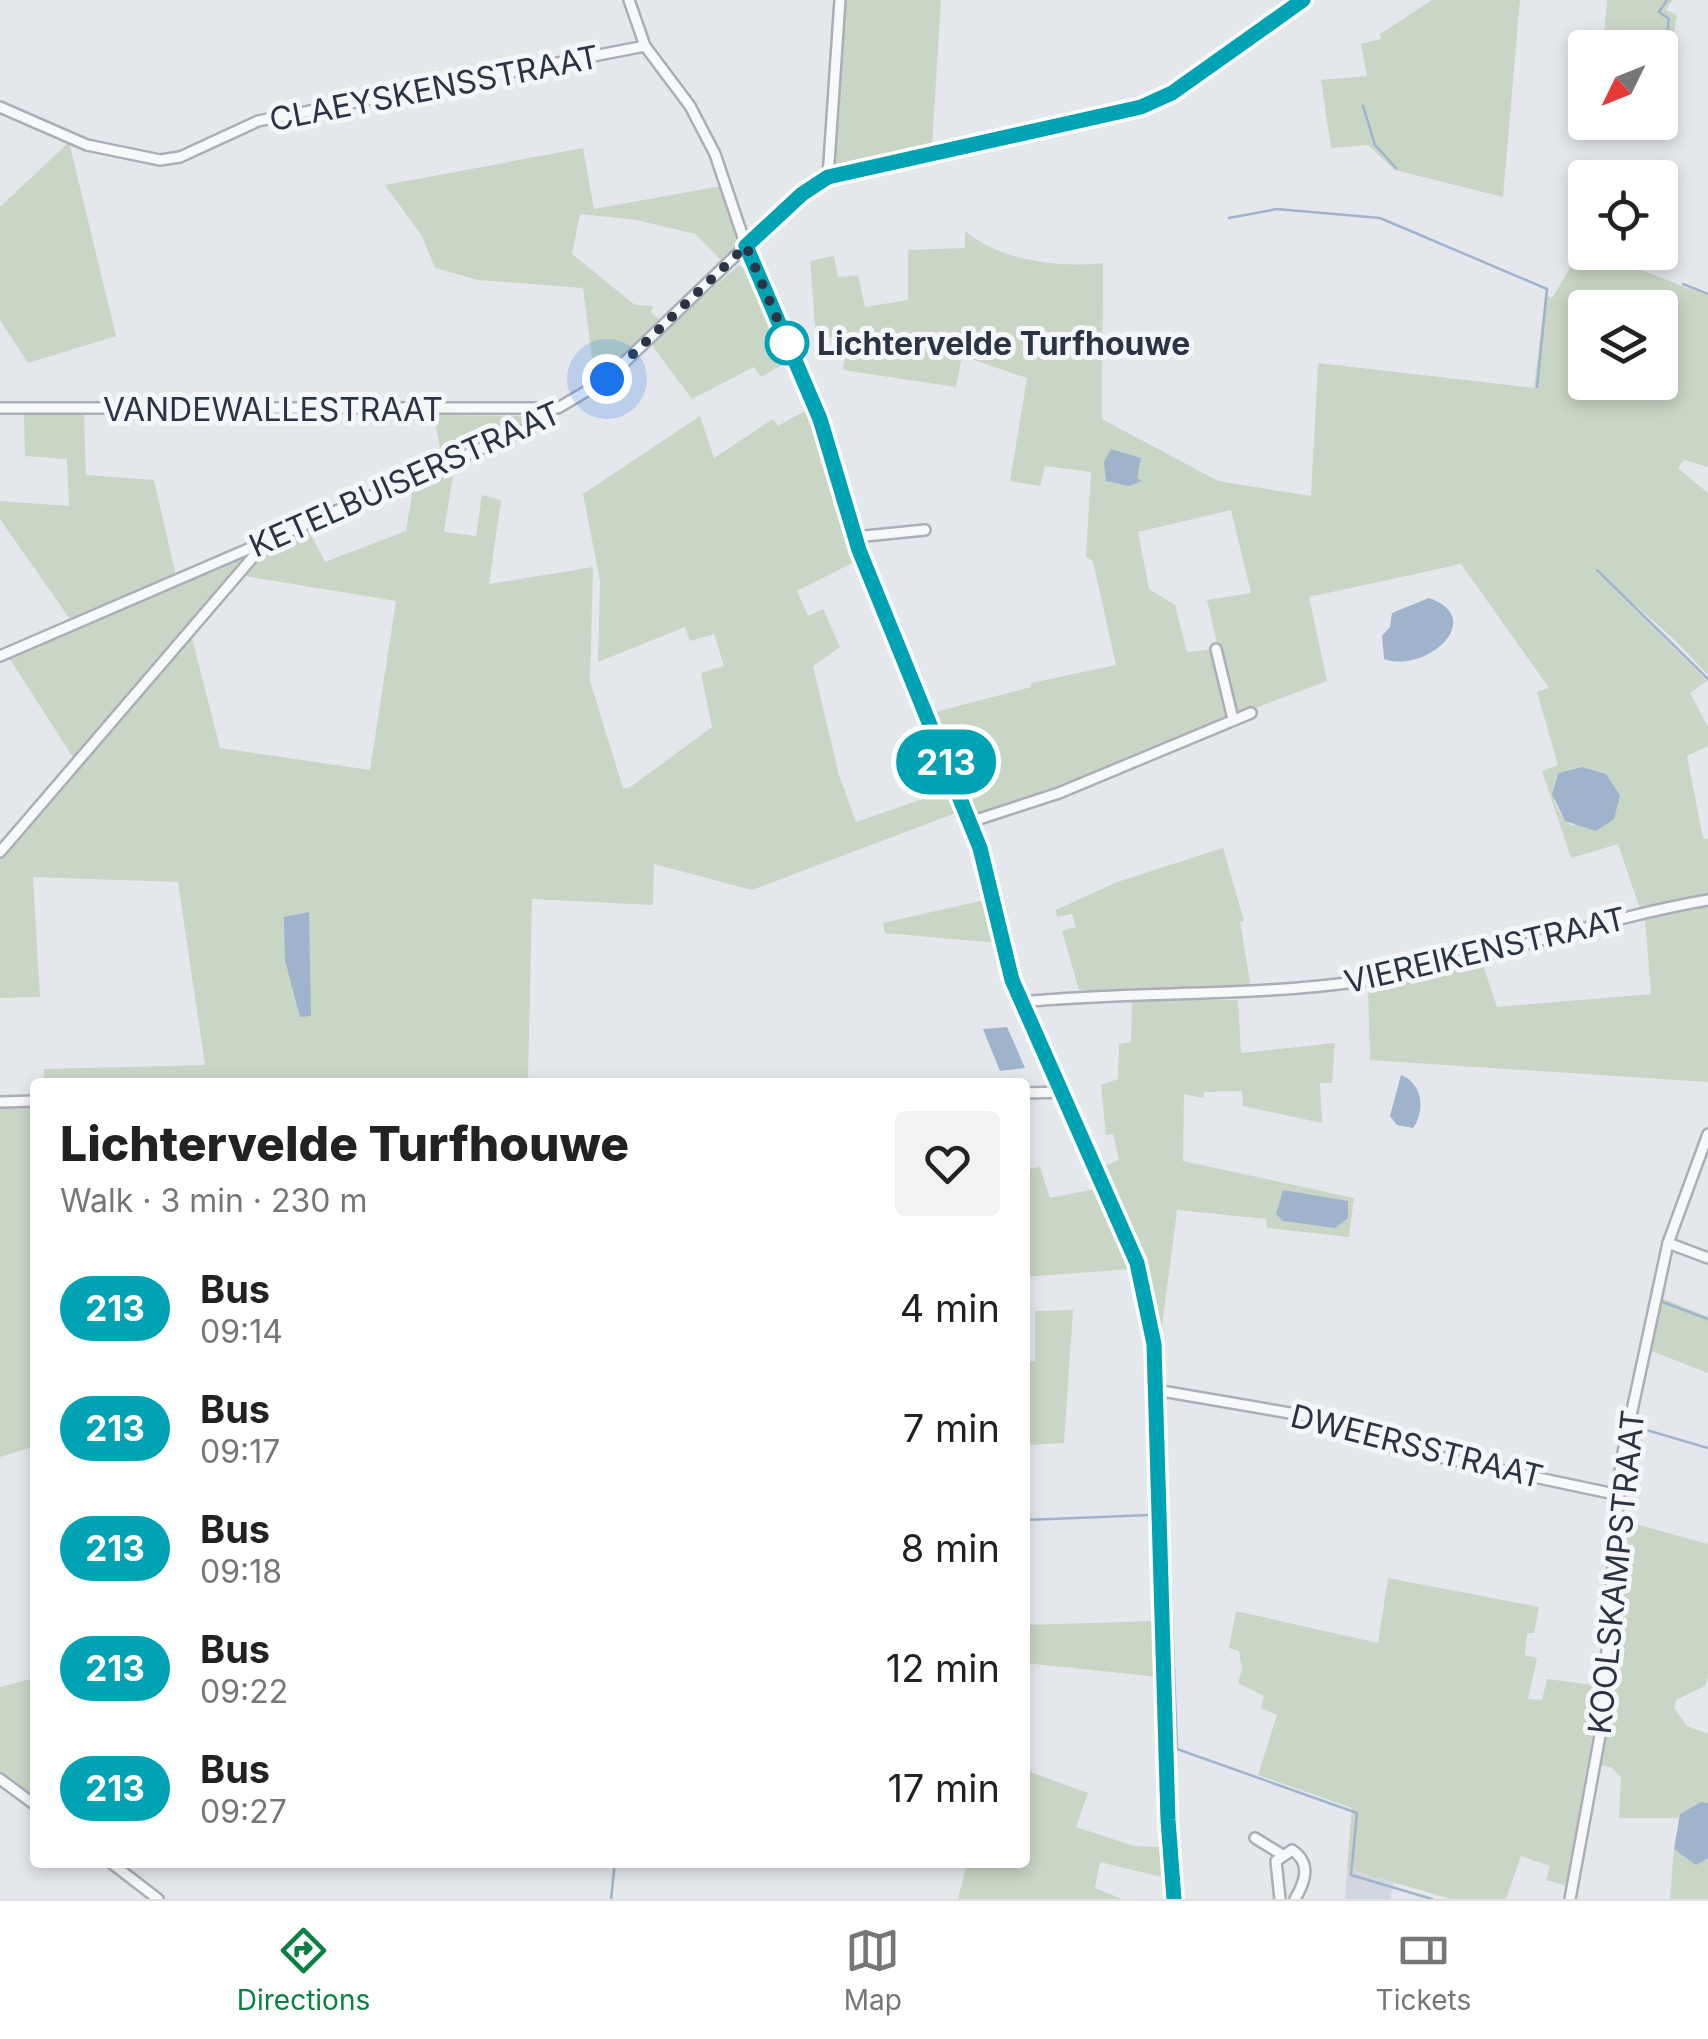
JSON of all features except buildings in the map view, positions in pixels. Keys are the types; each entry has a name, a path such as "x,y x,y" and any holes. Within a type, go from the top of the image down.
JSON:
{"street":[{"path":"628,0 645,46 706,136 746,246 820,419 855,538 970,822 1021,1002 1065,1092 1137,1263 1154,1344 1168,1820 1174,1899"},
{"path":"828,177 840,0"},
{"name":"KETELBUISERSTRAAT","path":"0,656 531,427 546,410 578,400 607,379 802,194 828,177 1141,107 1172,93 1303,0"},
{"name":"CLAEYSKENSSTRAAT","path":"0,108 87,145 160,160 180,157 258,121 645,46"},
{"name":"VANDEWALLESTRAAT","path":"0,408 546,410"},
{"path":"855,538 925,530"},
{"path":"0,852 265,543"},
{"path":"1216,649 1233,718"},
{"path":"970,822 1090,781 1251,713"},
{"name":"VIEREIKENSTRAAT","path":"1021,1002 1112,994 1236,995 1366,980 1708,900"},
{"path":"1030,1093 1065,1092"},
{"path":"0,1102 30,1101"},
{"name":"KOOLSKAMPSTRAAT","path":"1570,1899 1600,1730 1621,1462 1668,1243 1708,1134"},
{"path":"1668,1243 1708,1258"},
{"name":"DWEERSSTRAAT","path":"1156,1390 1354,1424 1392,1447 1618,1495"},
{"path":"0,1778 30,1801"},
{"path":"1255,1838 1281,1854"},
{"path":"1280,1899 1276,1861 1292,1850 1304,1862 1305,1880 1296,1899"},
{"path":"118,1868 158,1899"}],"shaded area":[{"path":"1347,1869 1394,1883 1390,1899 1345,1899"}],"green space":[{"path":"843,0 941,0 932,146 832,169"},
{"path":"1432,0 1520,0 1503,197 1395,170 1368,145 1331,148 1321,80 1367,76 1361,44 1381,39 1380,34"},
{"path":"1607,0 1672,0 1666,10 1677,15 1674,30 1604,30"},
{"path":"69,142 116,336 28,363 0,320 0,207"},
{"path":"583,148 594,209 721,186 742,244 723,262 695,234 637,220 580,214 572,254 635,305 653,306 651,312 661,322 595,383 583,288 478,280 435,268 422,236 385,185"},
{"path":"965,231 1013,256 1049,263 1103,263 1102,419 1218,481 1311,496 1318,363 1534,388 1545,296 1552,298 1569,270 1641,270 1708,296 1708,467 1684,460 1678,468 1708,493 1708,675 1676,641 1594,569 1707,681 1690,693 1708,727 1708,746 1687,756 1703,838 1708,839 1708,895 1640,909 1618,844 1571,858 1542,771 1558,765 1537,692 1549,688 1461,564 1309,597 1327,681 1234,716 1207,600 1251,593 1231,510 1138,532 1149,589 1175,605 1187,652 1214,649 1229,715 1226,719 1064,789 972,814 931,713 1031,687 1031,683 1116,665 1093,561 1086,557 1091,472 1045,466 1040,486 1010,481 1027,378 962,356 956,387 843,370 847,338 816,337 810,261 834,256 838,277 858,275 865,307 908,300 908,250 965,248","holes":["1582,767 1606,774 1620,794 1572,826 1557,809 1554,788 1558,773"]},
{"path":"739,265 748,272 789,361 761,377 754,367 692,399 650,343"},
{"path":"810,408 858,560 797,591 808,616 823,609 840,647 813,666 839,775 856,822 952,789 961,811 752,890 654,864 653,905 532,899 528,1078 44,1078 44,1069 205,1065 178,882 33,877 40,997 0,998 0,857 192,638 220,748 370,770 396,601 245,576 276,543 307,527 325,562 406,531 414,482 455,462 444,532 476,536 482,495 501,500 489,584 593,567 590,681 623,788 629,788 712,727 701,673 724,666 714,634 690,641 685,627 598,662 600,581 583,494 700,416 714,458 773,419 778,426"},
{"path":"84,413 86,475 154,480 176,576 70,619 0,519 0,501 69,506 67,459 25,456 24,414"},
{"path":"434,415 528,417 522,426 442,459"},
{"path":"247,553 249,558 74,759 8,656"},
{"path":"1223,848 1244,921 1240,922 1251,988 1079,990 1062,931 1076,927 1072,914 1057,917 1056,910 1117,882"},
{"path":"989,899 999,943 885,933 883,923"},
{"path":"1708,906 1708,1082 1370,1060 1368,984 1482,962 1497,1007 1651,994 1645,919"},
{"path":"1132,1000 1238,1000 1241,1053 1335,1043 1332,1083 1320,1083 1322,1123 1243,1106 1242,1091 1204,1092 1203,1098 1184,1094 1183,1161 1354,1198 1349,1237 1267,1228 1266,1219 1177,1210 1160,1342 1138,1252 1101,1167 1119,1160 1113,1134 1106,1135 1101,1085 1118,1079 1119,1044 1131,1042"},
{"path":"0,1106 30,1106 30,1448 0,1457"},
{"path":"1040,1167 1050,1198 1100,1188 1131,1269 1030,1277 1030,1169"},
{"path":"1659,1297 1708,1317 1708,1373 1649,1350"},
{"path":"1073,1310 1064,1443 1030,1445 1030,1362 1035,1361 1035,1311"},
{"path":"1621,1520 1708,1544 1708,1677 1705,1686 1676,1700 1674,1708 1687,1726 1708,1734 1708,1803 1701,1802 1677,1818 1619,1818 1621,1778 1611,1767 1598,1765 1615,1640"},
{"path":"1388,1578 1539,1607 1534,1633 1527,1633 1525,1655 1537,1658 1528,1699 1542,1700 1547,1679 1601,1686 1566,1886 1546,1880 1550,1866 1521,1856 1506,1899 1451,1899 1347,1869 1352,1808 1258,1775 1277,1715 1261,1708 1264,1696 1238,1683 1242,1669 1239,1651 1229,1648 1236,1611 1378,1643"},
{"path":"1156,1621 1158,1677 1030,1664 1030,1625"},
{"path":"30,1679 30,1797 0,1773 0,1687"},
{"path":"1030,1772 1088,1793 1076,1827 1134,1846 1164,1847 1166,1878 1100,1862 1095,1888 1122,1899 958,1899 966,1868 1030,1868"},
{"path":"1674,1849 1696,1864 1708,1858 1708,1899 1670,1899"}],"water":[{"path":"1111,449 1141,458 1137,478 1142,481 1129,486 1106,481 1104,462"},
{"path":"1429,598 1446,607 1453,618 1452,630 1444,642 1417,659 1384,659 1382,636 1390,627 1392,613"},
{"path":"1582,767 1606,774 1620,795 1614,819 1596,831 1565,821 1552,794 1558,773"},
{"path":"309,912 311,1016 300,1017 285,960 284,917"},
{"path":"1007,1027 1025,1068 1000,1071 983,1029"},
{"path":"1401,1075 1414,1084 1420,1098 1420,1113 1413,1128 1397,1125 1390,1116"},
{"path":"1283,1190 1348,1201 1348,1218 1335,1228 1283,1221 1276,1214"},
{"path":"1701,1802 1708,1803 1708,1858 1696,1865 1674,1849 1680,1814"}],"waterway":[{"path":"1667,0 1659,12 1669,19 1668,30"},
{"path":"1363,106 1375,145 1396,168"},
{"path":"1229,218 1277,209 1380,218 1547,289 1537,387"},
{"path":"1683,284 1708,294"},
{"path":"1597,570 1708,679"},
{"path":"1660,1301 1708,1319"},
{"path":"1633,1426 1708,1448"},
{"path":"1168,1514 1177,1749 1357,1813 1351,1875 1432,1899"},
{"path":"1030,1520 1150,1515"},
{"path":"611,1899 614,1868"}],"bus line":[{"name":"213","path":"1174,1899 1168,1820 1154,1344 1148,1302 1137,1263 1068,1099 1012,980 980,848 859,550 820,419 746,246 802,194 847,170 1141,107 1172,93 1252,32 1303,0"}],"place":[{"name":"Lichtervelde Turfhouwe","path":"787,343"}],"route":[{"path":"607,379 746,246 791,351 787,343"}]}
